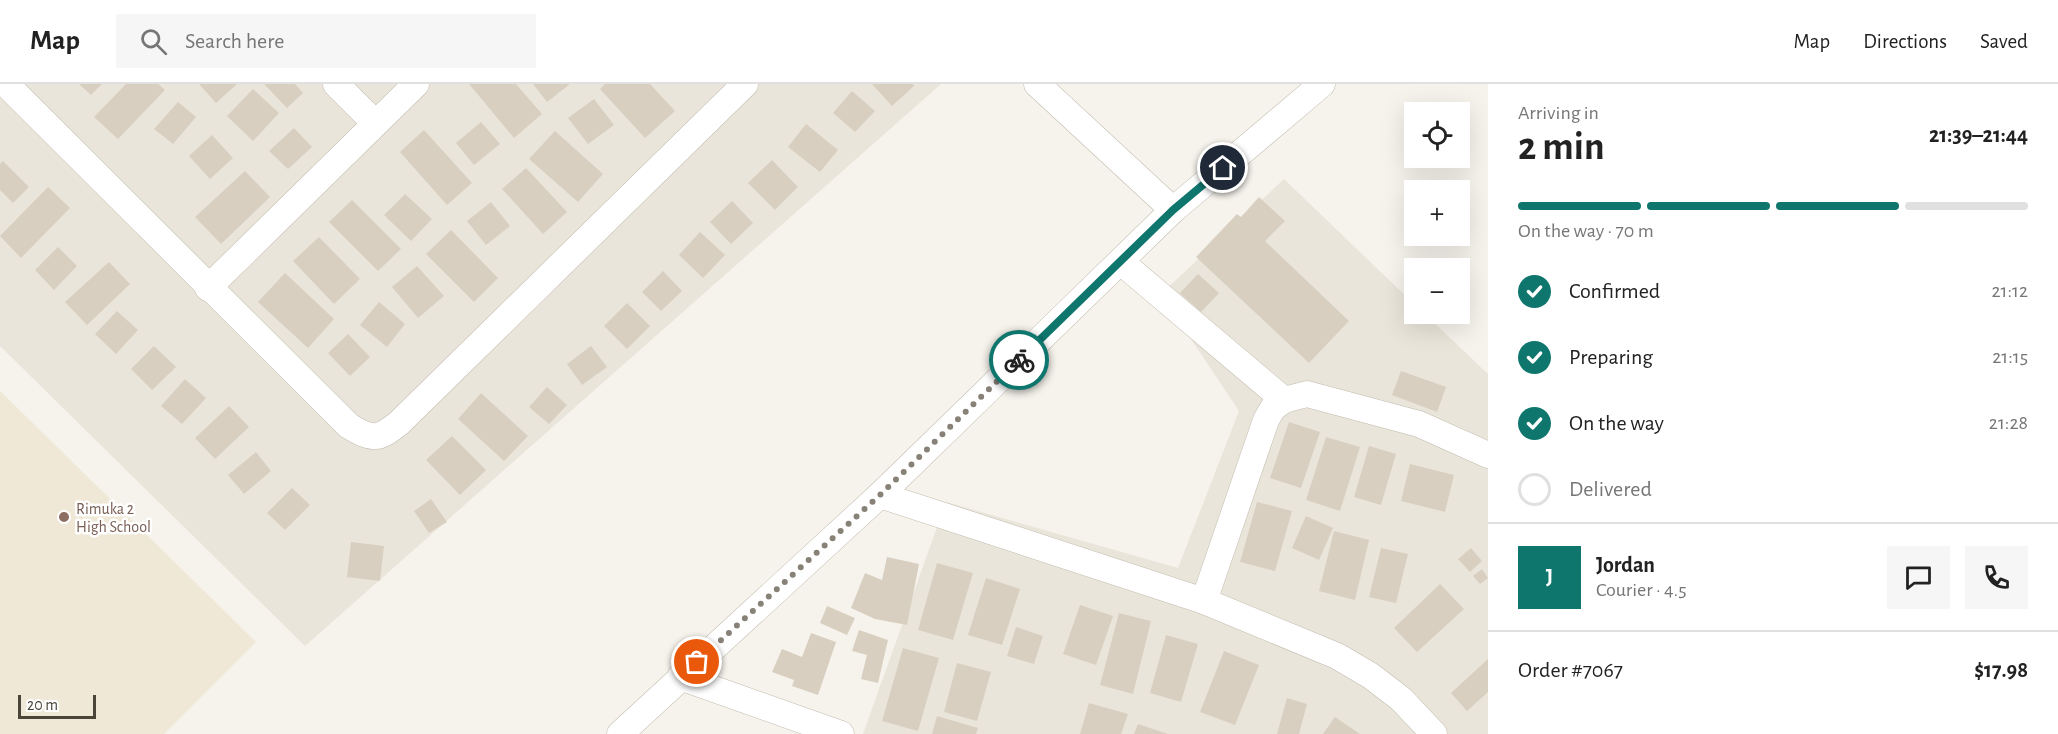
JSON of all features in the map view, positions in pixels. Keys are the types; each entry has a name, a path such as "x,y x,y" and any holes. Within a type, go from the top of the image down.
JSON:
{"street":[{"path":"6,84 208,288 349,426 368,437 381,437 399,423 745,84"},
{"path":"336,84 375,123"},
{"path":"208,288 416,84"},
{"path":"1037,84 1173,210"},
{"path":"620,734 880,495 1173,210 1322,84"},
{"path":"1120,262 1284,400"},
{"path":"1204,601 1266,420 1273,408 1284,400 1307,394 1419,423 1488,455"},
{"path":"880,495 1204,601 1337,656 1371,676 1401,699 1434,734"},
{"path":"680,677 841,734"}],"shaded area":[{"path":"0,84 941,84 305,646 0,346"},
{"path":"1284,179 1404,294 1404,324 1436,324 1488,374 1488,734 863,734 946,502 1178,568 1239,411 1161,294"},
{"name":"Rimuka 2 High School","path":"0,391 256,642 164,734 0,734"}],"building":[{"path":"79,84 102,84 91,95"},
{"path":"126,84 158,84 165,90 118,139 94,117"},
{"path":"199,84 237,84 216,103"},
{"path":"264,84 295,84 303,93 287,108"},
{"path":"469,84 516,84 542,114 514,138"},
{"path":"533,84 570,84 547,102"},
{"path":"605,84 650,84 675,111 645,138 600,89"},
{"path":"872,84 913,84 914,86 892,106"},
{"path":"253,89 279,113 253,141 227,116"},
{"path":"852,91 875,111 855,132 833,113"},
{"path":"594,99 614,125 588,144 568,118"},
{"path":"178,102 196,117 173,144 154,129"},
{"path":"481,122 500,144 474,165 456,143"},
{"path":"806,124 838,150 820,172 788,147"},
{"path":"294,128 312,147 288,169 269,151"},
{"path":"424,130 472,183 447,205 400,152"},
{"path":"555,131 603,174 578,202 529,159"},
{"path":"212,135 233,158 210,179 189,156"},
{"path":"772,160 798,187 775,210 748,183"},
{"path":"3,161 29,187 13,203 0,190 0,164"},
{"path":"526,168 567,212 543,234 502,189"},
{"path":"245,171 270,197 221,244 195,217"},
{"path":"48,187 70,208 21,258 0,236"},
{"path":"405,194 432,219 411,241 384,215"},
{"path":"1259,197 1285,221 1265,241 1349,321 1309,363 1196,257 1237,214 1241,217"},
{"path":"352,200 401,249 378,271 329,222"},
{"path":"732,201 753,223 731,244 710,222"},
{"path":"491,202 510,226 486,245 467,221"},
{"path":"451,230 498,278 474,302 426,254"},
{"path":"700,232 725,255 703,278 679,255"},
{"path":"319,237 360,279 334,304 293,261"},
{"path":"58,247 77,266 54,290 35,270"},
{"path":"109,262 130,284 87,325 65,302"},
{"path":"417,266 444,296 418,318 392,287"},
{"path":"663,271 682,291 661,311 642,292"},
{"path":"285,273 334,319 308,348 258,302"},
{"path":"1198,274 1219,293 1201,312 1180,293"},
{"path":"379,302 405,324 387,347 360,325"},
{"path":"627,303 650,326 627,349 604,326"},
{"path":"117,311 138,330 116,354 95,334"},
{"path":"348,334 370,357 350,376 328,353"},
{"path":"154,346 176,367 152,390 131,369"},
{"path":"591,346 607,367 582,385 567,364"},
{"path":"1401,371 1446,387 1437,412 1392,395"},
{"path":"185,379 206,398 182,424 161,406"},
{"path":"547,387 567,405 549,424 529,407"},
{"path":"481,393 528,436 504,461 458,419"},
{"path":"229,406 249,427 215,459 195,438"},
{"path":"1289,422 1320,432 1301,488 1270,478"},
{"path":"452,436 486,470 460,495 426,460"},
{"path":"1326,437 1360,447 1340,511 1306,500"},
{"path":"1369,446 1396,454 1381,505 1354,497"},
{"path":"256,452 271,471 244,494 228,475"},
{"path":"1410,464 1454,475 1445,512 1401,501"},
{"path":"292,488 310,505 285,530 267,513"},
{"path":"431,499 447,522 429,533 414,511"},
{"path":"1257,502 1292,511 1275,571 1240,562"},
{"path":"1306,516 1333,528 1319,560 1292,548"},
{"path":"1334,531 1369,540 1355,600 1319,591"},
{"path":"351,542 384,546 380,581 347,577"},
{"path":"1381,548 1408,554 1396,603 1369,597"},
{"path":"1471,548 1482,561 1470,572 1458,559"},
{"path":"887,557 919,564 907,625 875,619 851,608 865,573 882,580"},
{"path":"937,563 973,573 953,640 918,630"},
{"path":"1482,569 1488,578 1480,584 1473,576"},
{"path":"986,578 1020,589 1002,645 968,635"},
{"path":"1440,584 1464,609 1417,652 1394,628"},
{"path":"1080,605 1113,616 1096,665 1063,654"},
{"path":"827,606 855,618 847,635 820,623"},
{"path":"1119,613 1151,621 1133,694 1100,685"},
{"path":"1016,627 1043,636 1034,664 1007,656"},
{"path":"859,630 888,640 878,683 861,679 867,655 852,651"},
{"path":"811,633 836,642 818,695 792,686 794,680 772,672 782,649 802,657"},
{"path":"1166,635 1198,644 1181,702 1150,693"},
{"path":"903,648 939,658 918,731 882,721"},
{"path":"1224,651 1259,665 1235,725 1200,712"},
{"path":"1488,659 1488,692 1467,711 1451,693"},
{"path":"957,663 991,672 977,721 944,712"},
{"path":"1287,698 1307,704 1299,734 1277,734"},
{"path":"1089,703 1128,714 1121,734 1080,734"},
{"path":"937,716 978,728 976,734 932,734"},
{"path":"1335,717 1360,734 1323,734"},
{"path":"1138,724 1168,734 1134,734"}],"way so far":[{"path":"697,662 880,495 1019,360"}],"place":[{"name":"Rimuka 2 High School","path":"64,517"}],"route":[{"path":"1019,360 1173,210 1223,168"}]}
